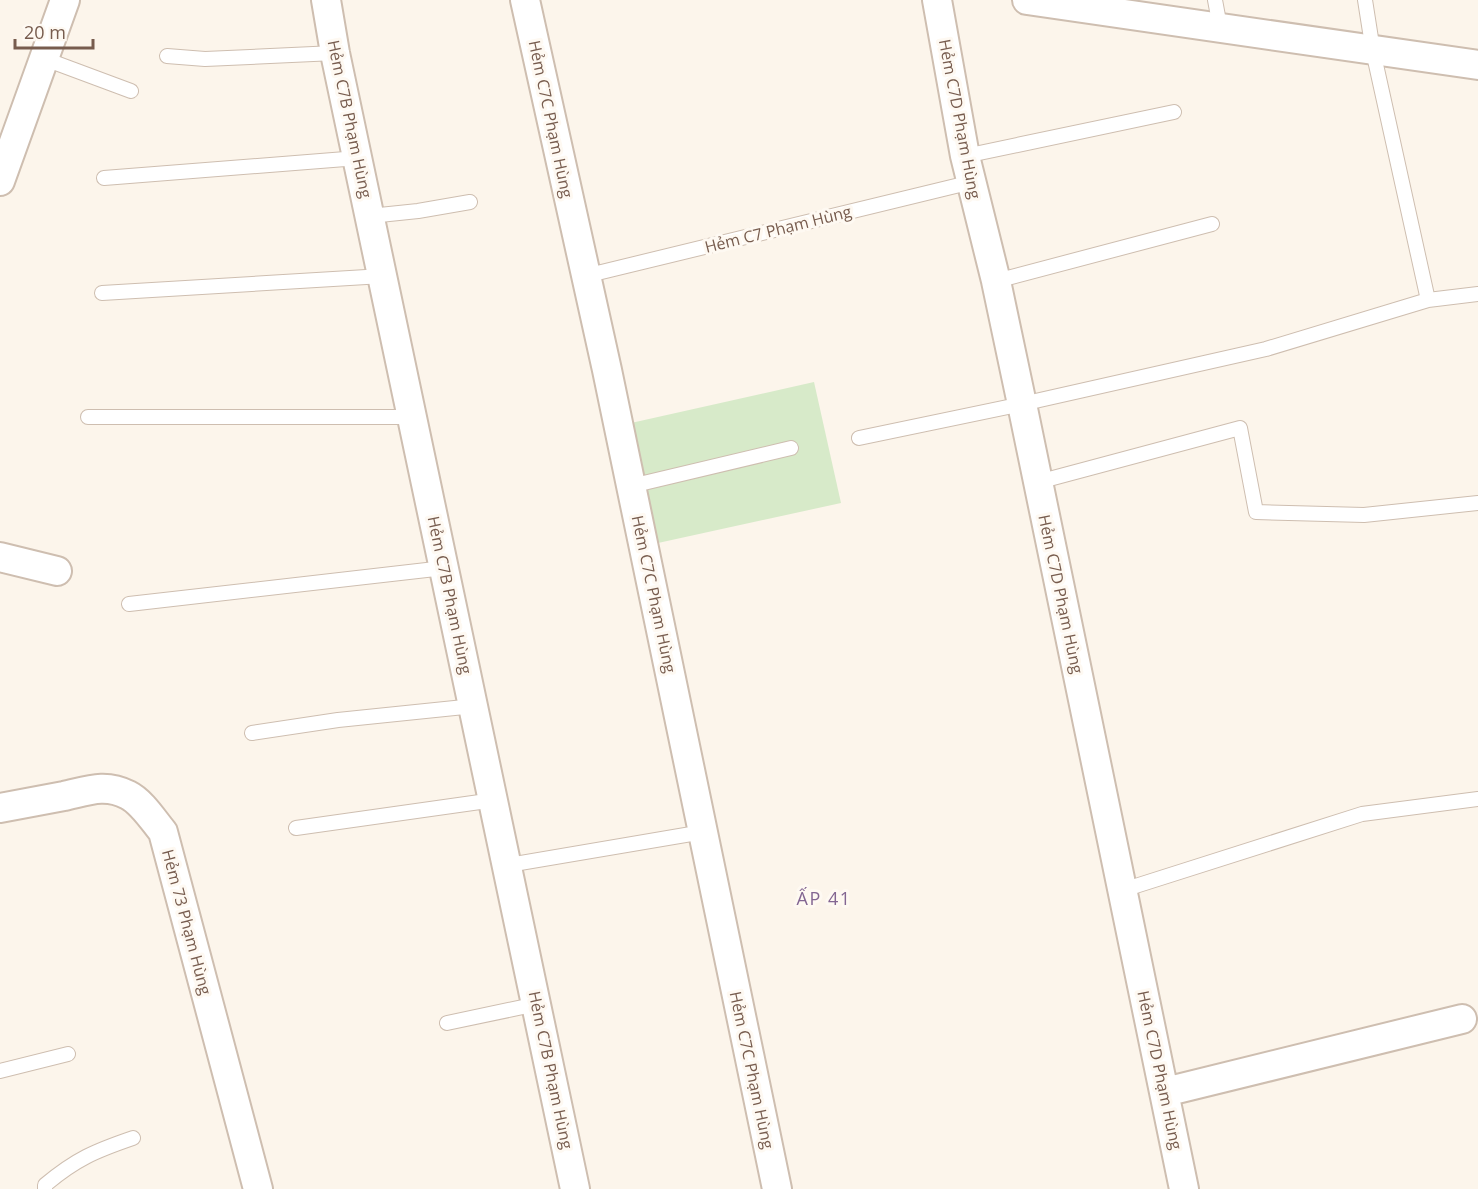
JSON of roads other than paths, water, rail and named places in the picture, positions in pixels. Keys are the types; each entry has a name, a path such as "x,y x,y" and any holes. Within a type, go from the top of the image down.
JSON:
{"street":[{"path":"0,182 65,0"},
{"name":"Hẻm C7B Phạm Hùng","path":"326,0 335,53 575,1189"},
{"name":"Hẻm C7C Phạm Hùng","path":"525,0 631,486 777,1189"},
{"name":"Hẻm C7D Phạm Hùng","path":"937,0 968,169 996,281 1184,1189"},
{"path":"1027,0 1218,14 1373,51 1478,65"},
{"path":"0,557 57,570"},
{"name":"Hẻm 73 Phạm Hùng","path":"0,808 68,795 87,789 110,789 129,795 140,804 163,832 258,1189"},
{"path":"1165,1092 1462,1019"}],"lane":[{"path":"1365,0 1373,51 1428,300"},
{"path":"166,56 205,59 335,53"},
{"path":"45,59 132,91"},
{"name":"Hẻm C7 Phạm Hùng","path":"585,276 1174,112"},
{"path":"104,178 358,158"},
{"path":"370,216 470,202"},
{"path":"996,281 1212,224"},
{"path":"102,292 383,276"},
{"path":"859,438 1266,349 1428,300 1478,294"},
{"path":"88,417 412,417"},
{"path":"1038,482 1240,428 1256,512 1364,515 1478,503"},
{"path":"631,486 791,448"},
{"path":"129,604 444,567"},
{"path":"252,733 338,720 474,706"},
{"path":"1123,890 1362,814 1478,799"},
{"path":"296,828 494,800"},
{"path":"508,865 703,832"},
{"path":"447,1023 537,1004"},
{"path":"0,1071 68,1054"},
{"path":"45,1189 45,1185 69,1165 98,1150 133,1138"}],"district":[{"name":"ẤP 41","path":"824,899"}]}
